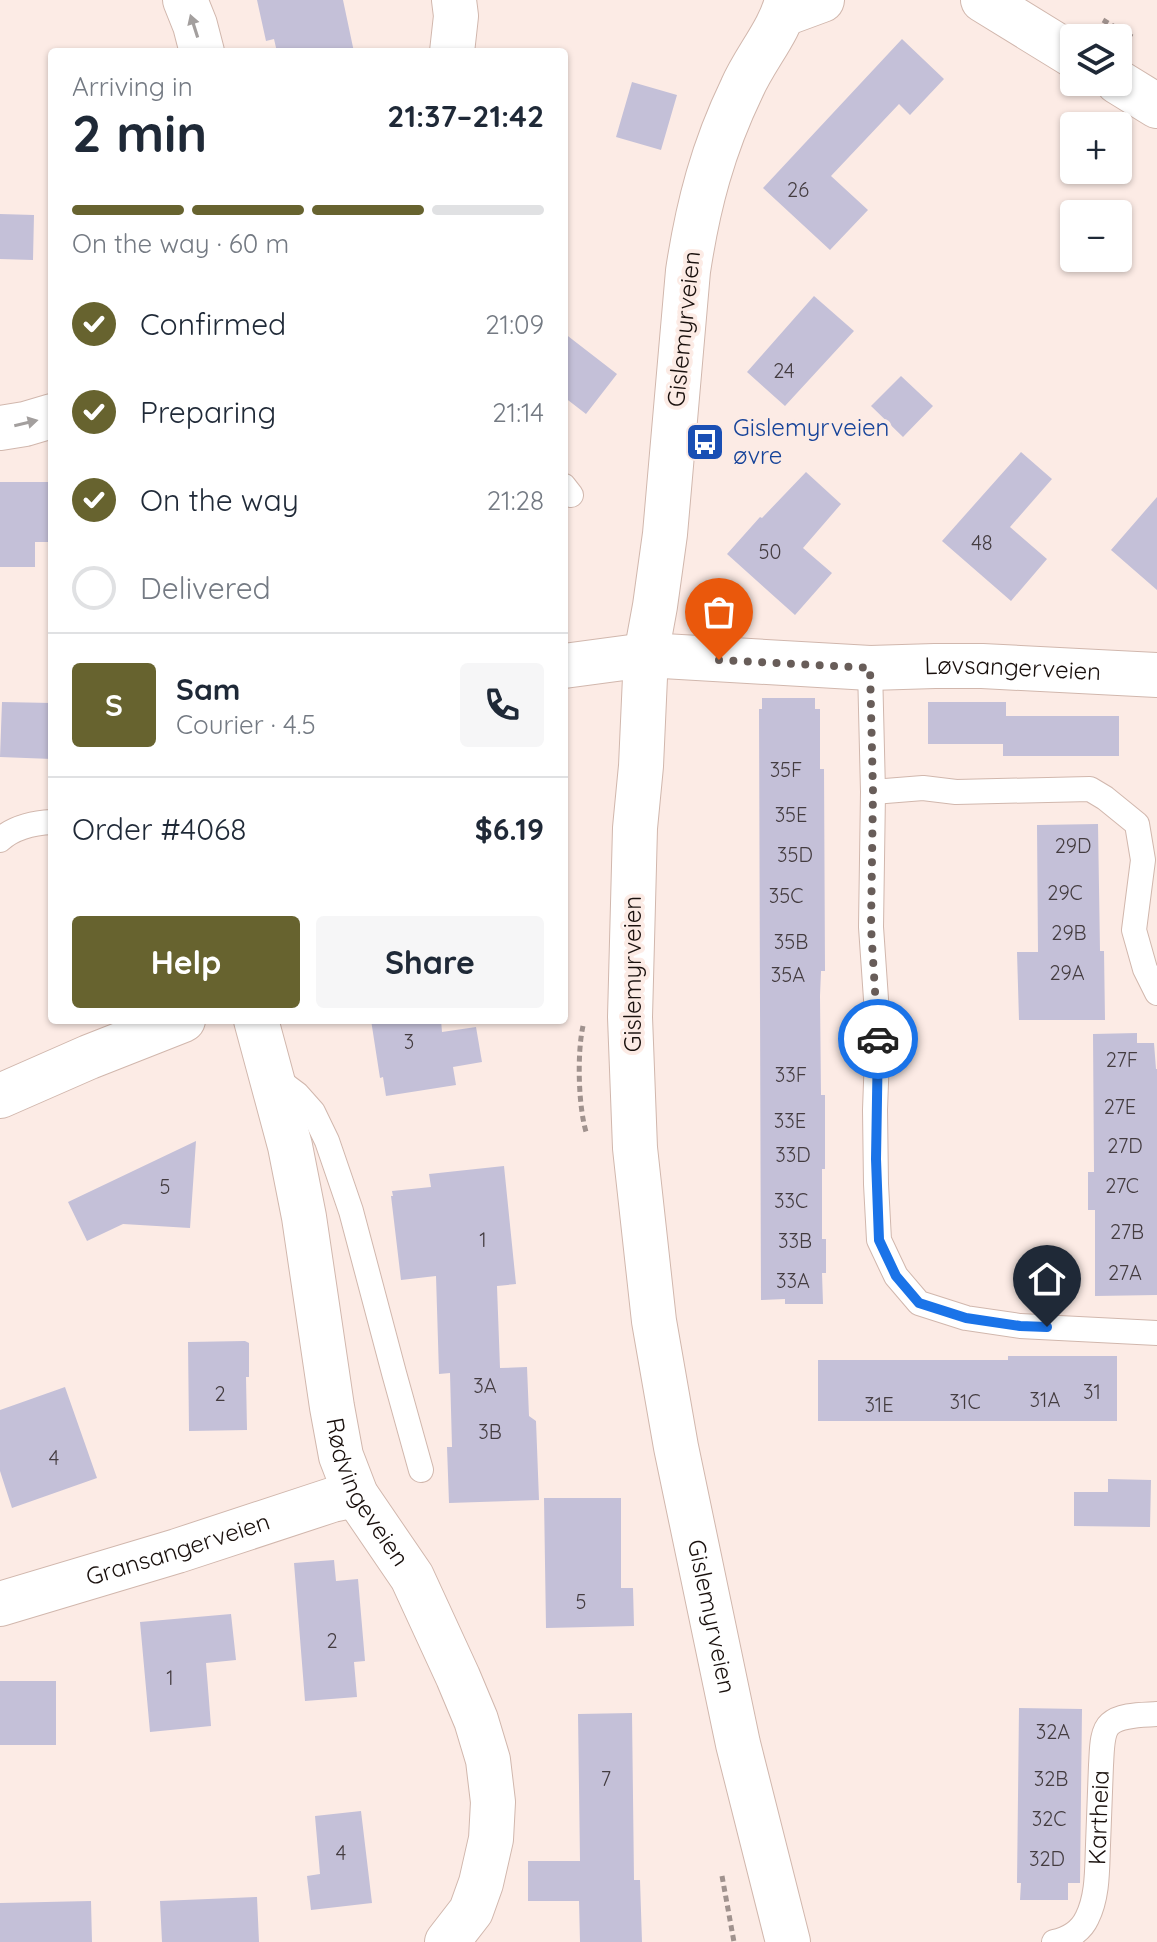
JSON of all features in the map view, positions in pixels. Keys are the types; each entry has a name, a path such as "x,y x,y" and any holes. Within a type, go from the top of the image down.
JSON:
{"street":[{"path":"185,0 201,48"},
{"path":"452,48 456,16 454,0"},
{"path":"983,0 1060,47"},
{"name":"Gislemyrveien","path":"788,1942 738,1744 676,1447 652,1305 635,1148 630,1017 635,828 646,655 665,534 694,227 708,171 725,123 749,72 798,5"},
{"path":"1132,91 1157,106"},
{"path":"0,428 48,417"},
{"name":"Løvsangerveien","path":"568,665 646,655 870,668 982,666 1157,675"},
{"path":"0,1096 173,1024"},
{"name":"Rødvingeveien","path":"257,1024 290,1146 304,1217 341,1456 356,1495 412,1577 476,1720 488,1760 493,1802 491,1839 471,1911 454,1939"},
{"name":"Gransangerveien","path":"0,1604 356,1495"}],"lane":[{"path":"870,668 873,792 871,927 878,1028 875,1110 879,1240 896,1276 919,1303 966,1318 1020,1326 1157,1333"},
{"path":"873,792 923,788 956,792 1090,789 1105,798 1137,824 1143,860 1134,930 1145,969 1157,993"},
{"path":"0,840 34,823 48,822"},
{"path":"271,1074 297,1094 313,1112 327,1141 351,1211 421,1470"},
{"name":"Kartheia","path":"1054,1942 1077,1931 1093,1903 1104,1731 1117,1718 1157,1714"}],"path":[{"path":"1096,15 1110,24"}],"building":[{"path":"257,0 343,0 353,48 276,48 274,39 266,41"},
{"path":"902,39 944,79 910,115 899,104 831,176 868,210 830,250 763,188"},
{"path":"632,82 677,95 661,150 616,137"},
{"path":"0,214 34,215 33,260 0,259"},
{"path":"814,296 854,331 785,406 747,372"},
{"path":"568,336 617,374 586,414 568,400"},
{"path":"901,376 933,406 903,437 871,406"},
{"path":"1021,452 1052,479 1010,527 1047,559 1011,601 942,541"},
{"path":"806,472 841,504 803,548 832,573 795,615 727,554"},
{"path":"0,482 48,482 48,542 35,542 35,567 0,567"},
{"path":"1157,497 1157,590 1111,550"},
{"path":"762,698 815,698 815,709 820,709 820,769 824,769 825,971 821,971 820,996 821,1095 825,1095 822,1239 826,1239 826,1273 822,1273 823,1304 785,1304 785,1299 761,1300 759,709 762,709"},
{"path":"2,702 48,703 48,759 0,757"},
{"path":"928,702 1006,702 1006,716 1119,716 1119,756 1003,756 1003,744 928,744"},
{"path":"1098,824 1100,951 1104,951 1105,1020 1019,1020 1017,952 1038,952 1037,825"},
{"path":"372,1024 441,1024 442,1032 476,1027 482,1062 453,1067 456,1085 386,1096 383,1077 380,1078"},
{"path":"1137,1033 1137,1043 1154,1043 1157,1069 1157,1295 1095,1296 1095,1210 1088,1210 1088,1172 1094,1172 1093,1034"},
{"path":"196,1141 190,1228 123,1224 87,1241 68,1202"},
{"path":"504,1166 516,1284 497,1286 500,1368 527,1367 529,1416 536,1421 539,1500 449,1503 447,1447 452,1447 450,1373 439,1374 436,1276 401,1280 391,1196 392,1191 431,1187 429,1174"},
{"path":"188,1342 249,1343 247,1430 189,1431"},
{"path":"1008,1356 1117,1356 1117,1421 818,1421 818,1360 1008,1360"},
{"path":"65,1387 97,1478 12,1508 0,1471 0,1410"},
{"path":"1108,1479 1151,1480 1150,1527 1074,1526 1074,1492 1108,1492"},
{"path":"544,1498 621,1498 621,1588 633,1588 634,1626 546,1628"},
{"path":"334,1560 336,1581 358,1579 365,1661 354,1662 357,1697 305,1701 294,1563"},
{"path":"231,1614 236,1660 206,1663 211,1726 150,1732 140,1622"},
{"path":"0,1681 56,1681 56,1745 0,1745"},
{"path":"1019,1708 1082,1709 1080,1883 1068,1883 1068,1900 1020,1900 1021,1883 1017,1883"},
{"path":"632,1713 634,1880 640,1880 642,1942 580,1942 579,1901 528,1901 528,1861 580,1861 578,1714"},
{"path":"361,1811 372,1903 311,1910 307,1876 320,1874 315,1816"},
{"path":"257,1897 259,1942 162,1942 160,1901"},
{"path":"91,1901 92,1942 0,1942 0,1903"}],"way so far":[{"path":"719,660 870,668 873,792 871,927 878,1039"}],"place":[{"name":"Gislemyrveien øvre","path":"705,442"}],"route":[{"path":"878,1039 875,1110 879,1240 896,1276 919,1303 966,1318 1047,1327"}]}
